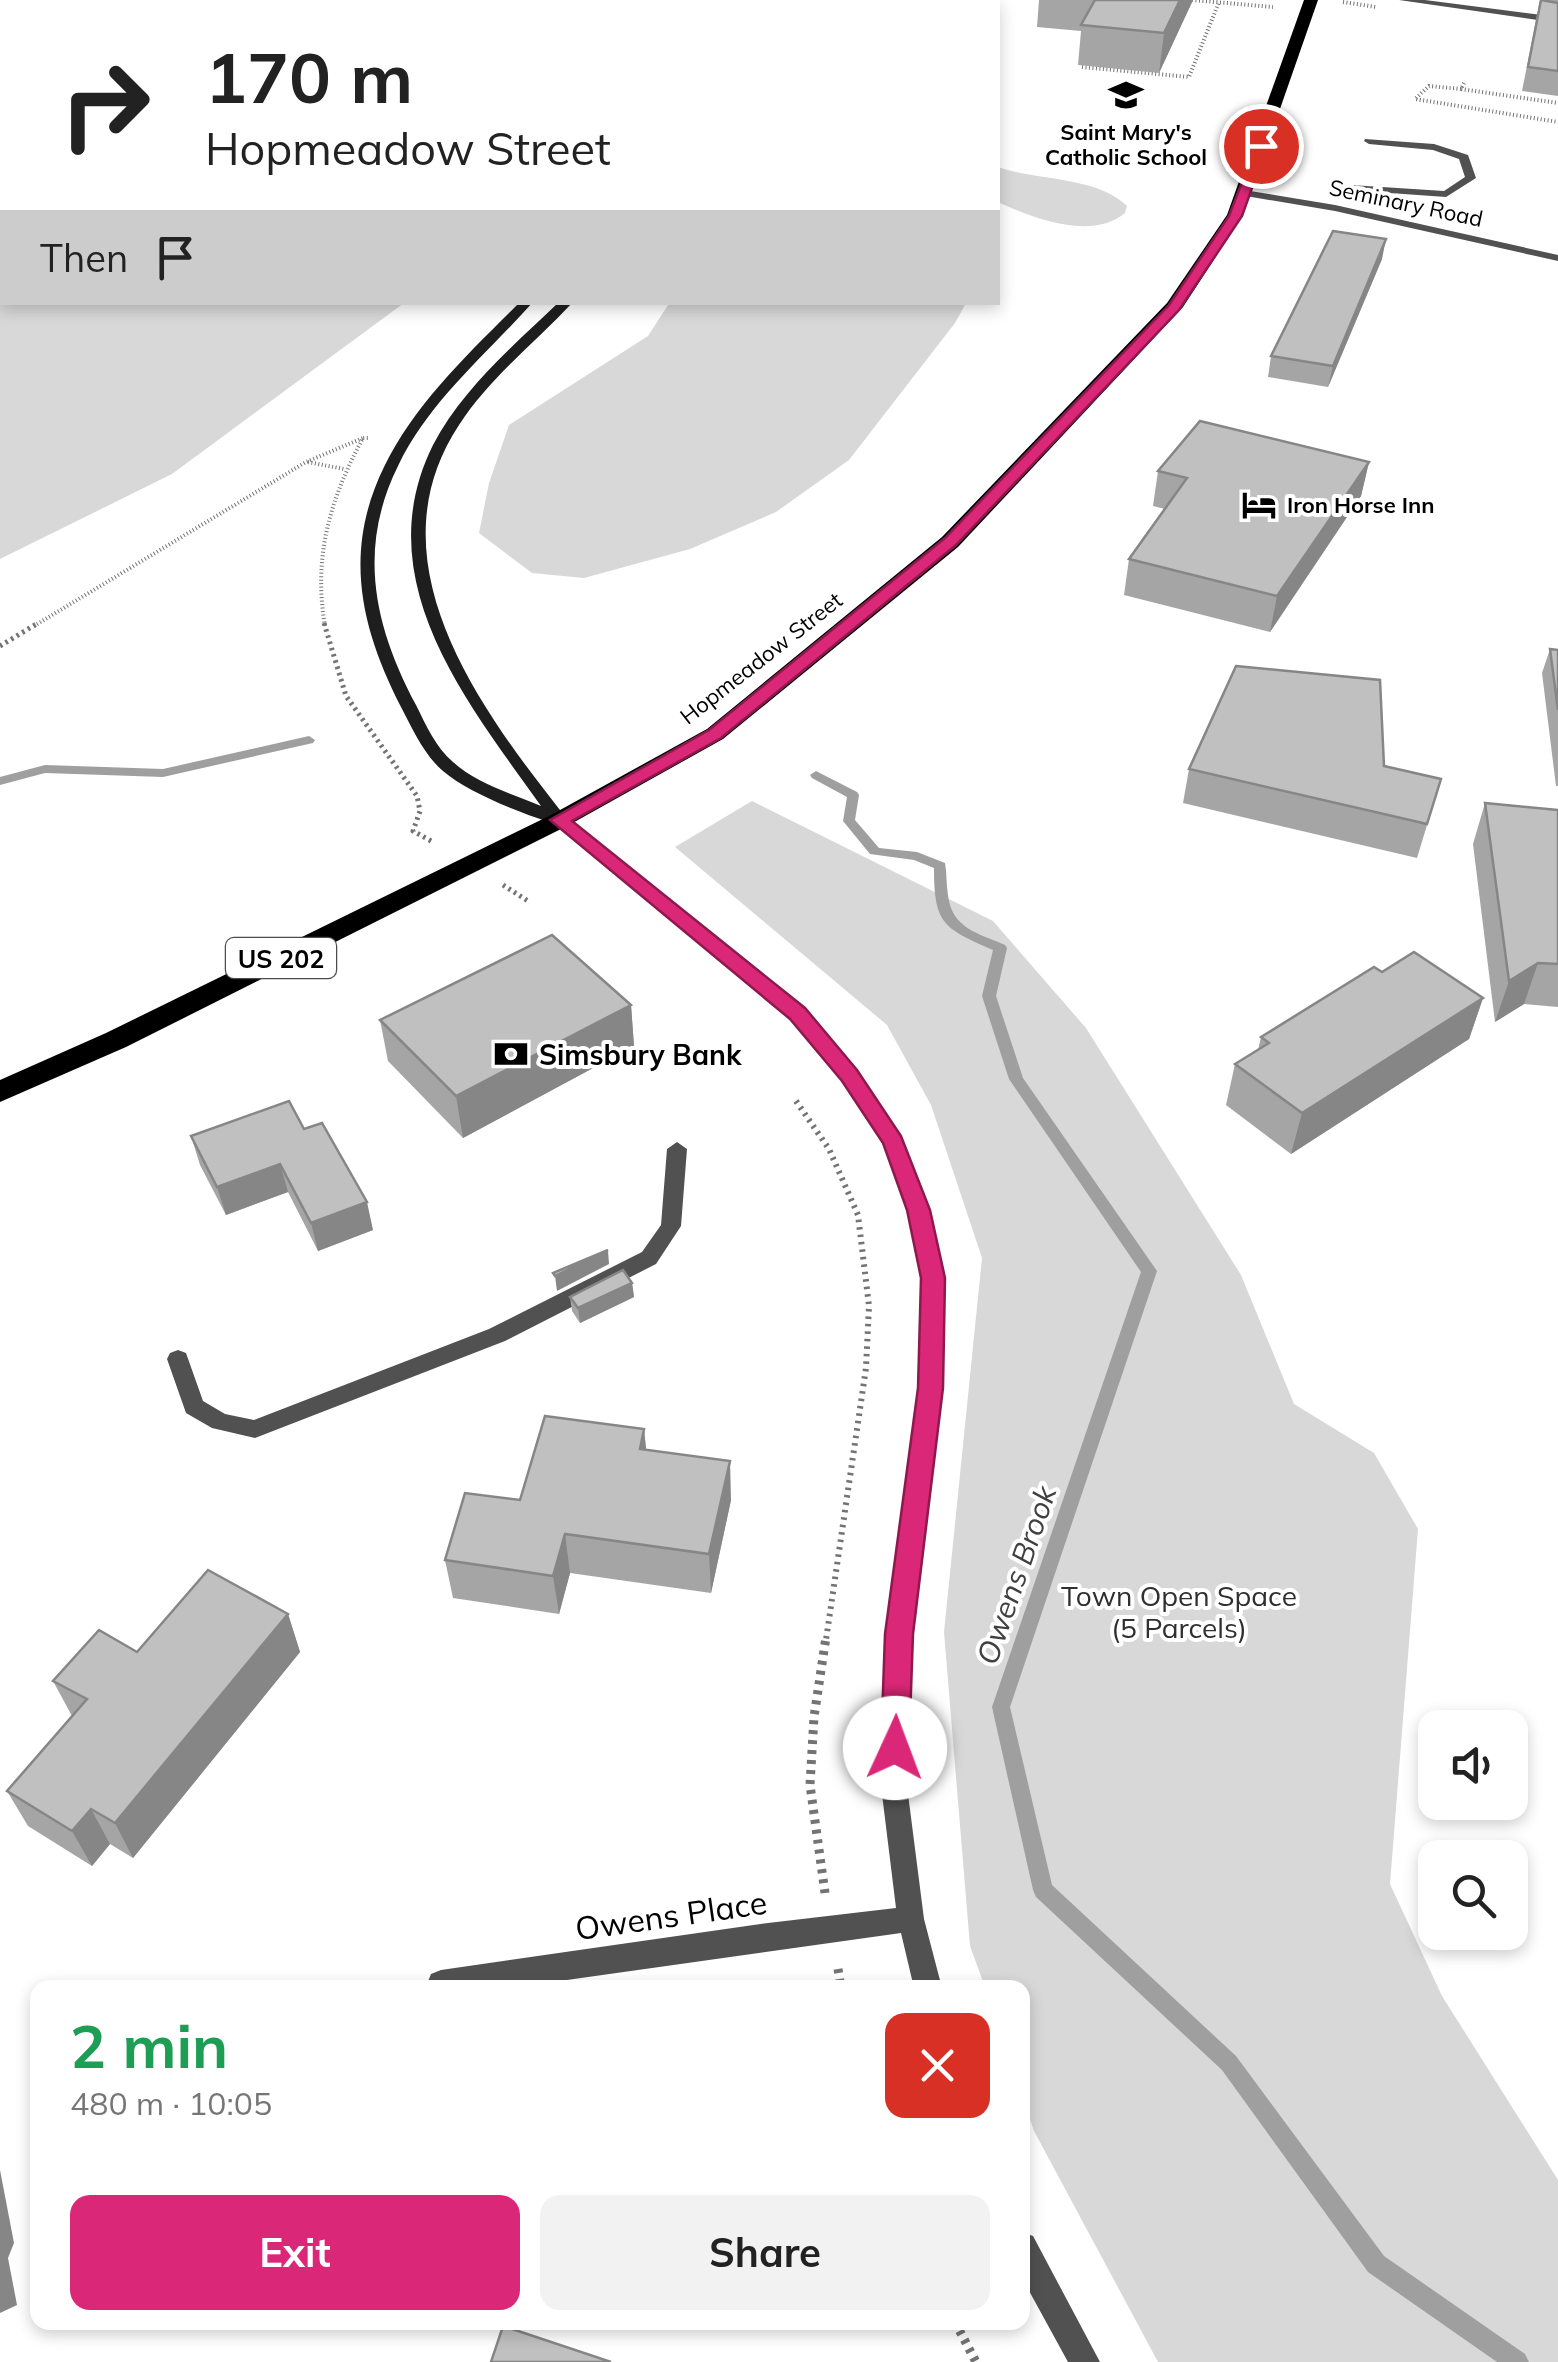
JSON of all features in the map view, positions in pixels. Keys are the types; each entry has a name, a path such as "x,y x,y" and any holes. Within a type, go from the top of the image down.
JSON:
{"highway":[{"name":"Hopmeadow Street","path":"0,1092 116,1040 560,820 715,734 950,542 1174,307 1206,265 1235,216 1310,0"}],"street":[{"path":"1404,0 1558,20"},
{"path":"1351,188 1446,194 1471,178 1464,157 1434,147 1369,141"},
{"name":"Seminary Road","path":"1244,193 1335,208 1558,258"},
{"path":"524,305 442,387 402,440 380,489 369,528 366,592 394,682 448,767 560,820 798,1014 850,1076 894,1142 918,1210 933,1278 931,1388 899,1634 894,1786 912,1920 926,1980"},
{"path":"560,820 453,666 432,612 418,548 423,500 441,443 479,392 564,305"},
{"path":"178,1359 194,1407 220,1422 255,1429 497,1335 649,1258 670,1226 677,1149"},
{"name":"Owens Place","path":"467,1980 768,1936 912,1920"},
{"path":"1030,2262 1085,2362"}],"path":[{"path":"1192,0 1280,8"},
{"path":"1082,67 1190,77 1219,2"},
{"path":"1558,102 1462,86 1428,85 1421,88 1415,99 1558,122"},
{"path":"0,646 306,462 345,469"},
{"path":"796,1101 829,1149 858,1215 869,1306 866,1368 814,1717 810,1785 840,1980"},
{"path":"959,2330 976,2362"}],"green space":[{"path":"1000,168 1083,184 1114,196 1127,206 1125,213 1096,225 1062,224 1000,203"},
{"path":"0,305 401,305 172,474 0,559"},
{"path":"668,305 965,305 849,460 776,512 690,549 584,578 532,573 479,533 489,483 509,425 648,336"},
{"name":"Town Open Space (5 Parcels)","path":"752,801 993,921 1086,1028 1241,1275 1294,1404 1374,1453 1418,1529 1390,1884 1442,1996 1558,2180 1558,2362 1158,2362 1034,2131 1030,2119 1030,1980 982,1980 970,1946 944,1632 982,1258 931,1105 887,1025 675,847"}],"building":[{"path":"1095,0 1180,0 1164,33 1081,25"},
{"path":"1541,0 1558,3 1558,71 1528,67"},
{"path":"1333,231 1386,239 1333,366 1271,356"},
{"path":"1200,421 1369,462 1277,596 1129,559 1187,478 1158,471"},
{"path":"1550,649 1558,650 1558,710"},
{"path":"1236,666 1380,680 1384,766 1441,779 1427,824 1189,769"},
{"path":"1485,803 1558,810 1558,964 1538,963 1509,981"},
{"path":"552,935 631,1005 456,1096 380,1020"},
{"path":"1414,952 1483,998 1302,1113 1235,1064 1269,1043 1261,1037 1374,967 1382,972"},
{"path":"289,1101 304,1129 322,1123 367,1202 311,1223 280,1164 217,1187 191,1136"},
{"path":"608,1250 555,1276 553,1273"},
{"path":"623,1270 632,1283 578,1308 570,1297"},
{"path":"545,1416 644,1429 640,1449 730,1461 709,1554 565,1534 553,1576 445,1560 465,1493 520,1500"},
{"path":"208,1570 288,1614 115,1823 91,1809 72,1831 7,1791 87,1699 53,1681 99,1630 137,1652"},
{"path":"502,2330 515,2330 611,2362 491,2362"}],"waterway":[{"name":"Owens Brook","path":"0,781 45,769 163,773 309,740"},
{"name":"Owens Brook","path":"816,775 853,795 849,821 875,851 917,856 940,866 942,902 950,921 1000,948 989,996 1016,1079 1149,1271 1001,1707 1043,1890 1229,2063 1376,2264 1517,2362"}],"place":[{"name":"Saint Mary's Catholic School","path":"1126,95"},
{"name":"Iron Horse Inn","path":"1259,505"},
{"name":"Simsbury Bank","path":"511,1054"}],"route":[{"path":"895,1748 899,1634 931,1388 933,1278 918,1210 894,1142 850,1076 798,1014 560,820 715,734 950,542 1174,307 1206,265 1235,216 1261,146"}]}
